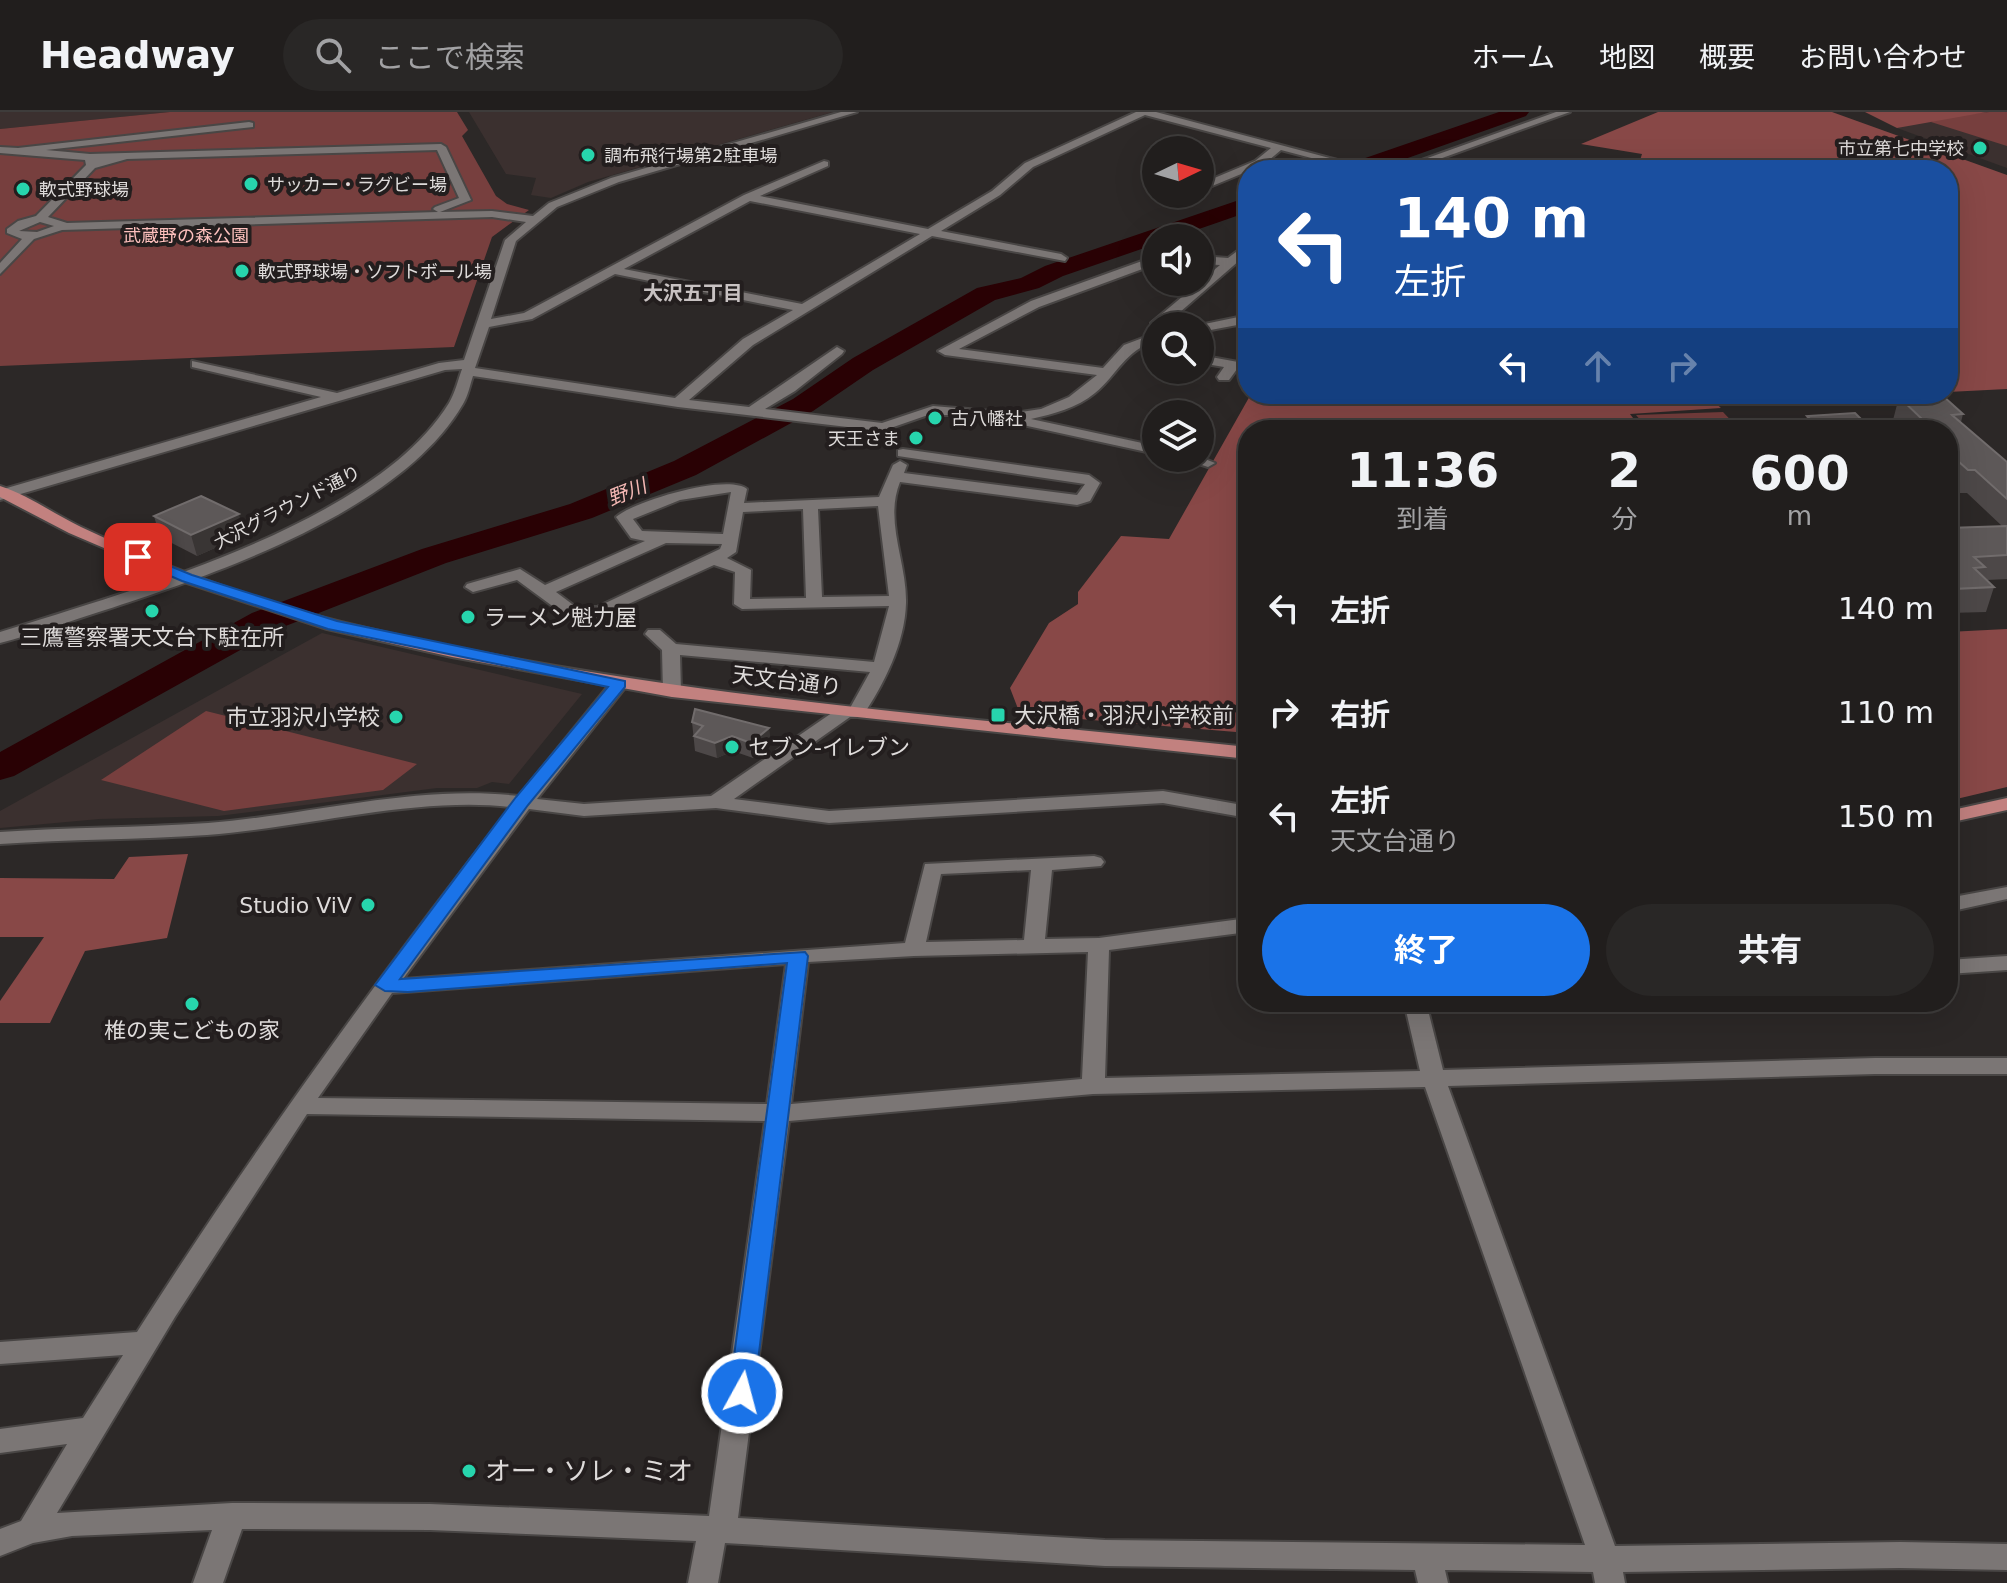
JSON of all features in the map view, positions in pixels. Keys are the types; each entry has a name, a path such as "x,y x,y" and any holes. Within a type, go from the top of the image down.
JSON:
{"main road":[{"path":"1,493 75,530 187,578"},
{"name":"天文台通り","path":"187,578 326,623 452,652 619,684 850,712 1238,752"},
{"path":"1958,815 2007,804"}],"street":[{"name":"大沢グラウンド通り","path":"0,638 187,578 273,540 377,483 419,449 448,416 462,392 511,240 553,205 603,183 852,112"},
{"path":"678,403 748,342 996,193 1029,165 1144,112 1334,160"},
{"path":"1428,160 1565,112"},
{"path":"0,150 249,125"},
{"path":"1263,160 1280,146"},
{"path":"22,150 90,161 124,160 127,156 441,147 465,200 492,214"},
{"path":"40,219 90,161"},
{"path":"483,324 528,316 748,197 824,164"},
{"path":"1214,182 1238,172"},
{"path":"748,197 1061,258"},
{"path":"418,215 465,200"},
{"path":"6,228 12,233 31,236 61,227 418,215 492,214 533,219"},
{"path":"6,228 40,219 60,222 61,227"},
{"path":"0,270 31,236"},
{"path":"1172,312 1238,255"},
{"path":"1214,261 1230,262"},
{"path":"1105,372 945,351 1035,304 1142,265"},
{"path":"613,270 802,308"},
{"path":"1214,325 1238,321"},
{"path":"1007,418 1055,409 1085,395 1119,353 1142,342"},
{"path":"1128,347 1142,350"},
{"path":"751,412 790,388 837,351"},
{"path":"1214,362 1233,365 1224,377"},
{"path":"197,364 337,397"},
{"path":"1,493 444,366 678,403 821,421 895,426 918,413 931,410 1007,418 1142,447"},
{"path":"716,802 850,712 881,668 895,623 898,601 885,501 898,477 903,453 895,426"},
{"path":"898,477 1077,500 1085,498 1093,483 1089,479 903,453"},
{"path":"473,587 520,574 572,612 600,612 717,560 728,552 739,489 733,487 677,496 624,517 637,535 730,539"},
{"path":"737,508 885,501"},
{"path":"810,505 814,602"},
{"path":"545,591 664,538"},
{"path":"717,560 743,570 742,604 898,601"},
{"path":"654,634 671,649 881,668"},
{"path":"671,649 672,692"},
{"path":"31,1530 207,1240 385,985 522,801 619,684"},
{"path":"0,838 79,832 208,829 443,800 505,799 584,810 716,802 829,817 1163,797 1238,810"},
{"path":"914,949 932,868 1094,862"},
{"path":"1034,947 1042,864"},
{"path":"1958,903 2007,893"},
{"path":"385,985 408,986 914,949 1099,945 1238,926"},
{"path":"1093,1086 1099,945"},
{"path":"703,1583 708,1547 726,1512 798,956"},
{"path":"1958,966 2007,963"},
{"path":"1417,1012 1433,1077 1608,1571"},
{"path":"302,1106 778,1113 1093,1086 2007,1066"},
{"path":"0,1353 145,1342"},
{"path":"0,1441 90,1429"},
{"path":"0,1543 31,1530 72,1523 232,1516 430,1517 716,1529 1429,1569 1608,1571 1766,1559 1900,1555 2007,1557"},
{"path":"208,1583 232,1516"}],"shaded area":[{"path":"0,112 171,112 0,129"},
{"path":"469,112 833,112 588,182 551,198 531,195 536,178 506,174"},
{"path":"1658,112 1832,112 2007,175 2007,389 1958,391 1958,160 1889,160 1889,156 1838,160 1640,160 1642,154 1581,144"},
{"path":"1865,112 1987,112 1897,128"},
{"name":"市立第七中学校","path":"2007,112 2007,168 1897,128 1949,113"},
{"path":"1245,404 1716,404 1721,408 1630,414 1634,420 1238,420 1238,732 1020,714 1010,688 1049,623 1078,604 1078,592 1121,536 1169,539 1207,472 1214,472 1214,459"},
{"path":"2007,629 2007,787 1958,799 1958,631"},
{"path":"322,633 582,694 509,784 492,782 477,788 437,788 218,816 99,819 0,828 0,811"},
{"path":"188,854 167,938 85,951 50,1023 0,1023 0,1001 44,937 0,937 0,878 114,879 129,857"}],"green space":[{"name":"武蔵野の森公園","path":"170,112 457,112 468,130 462,136 496,196 507,204 529,210 492,237 454,347 0,366 0,129"},
{"path":"2007,112 2007,146 1931,122 1941,117"},
{"path":"1889,156 1889,160 1835,160"},
{"path":"1723,412 1731,420 1640,420 1636,415"},
{"path":"206,711 417,764 383,790 224,811 101,780"}],"building":[{"path":"1906,404 1952,404 1963,414 1952,415 1958,420 1923,420"},
{"path":"1855,413 1862,420 1811,420 1807,416"},
{"path":"1958,420 2007,462 2007,499 1975,470 1968,470 1958,461"},
{"path":"201,496 239,514 191,535 154,516"},
{"path":"2007,526 2007,555 1974,557 1985,567 1974,568 1994,587 1958,589 1958,528"},
{"path":"695,709 769,728 751,743 732,736 715,743 694,736 703,726 692,722"}],"waterway":[{"name":"野川","path":"1382,160 1519,112"},
{"name":"野川","path":"0,768 265,621 434,556 581,511 685,468 803,405 863,364 986,294 1030,283 1054,271 1238,207"}],"place":[{"name":"市立第七中学校","path":"1980,148"},
{"name":"調布飛行場第2駐車場","path":"588,155"},
{"name":"サッカー・ラグビー場","path":"251,184"},
{"name":"軟式野球場","path":"23,189"},
{"name":"軟式野球場・ソフトボール場","path":"242,271"},
{"name":"古八幡社","path":"935,418"},
{"name":"天王さま","path":"916,438"},
{"name":"三鷹警察署天文台下駐在所","path":"152,611"},
{"name":"ラーメン魁力屋","path":"468,617"},
{"name":"大沢橋・羽沢小学校前","path":"998,715"},
{"name":"市立羽沢小学校","path":"396,717"},
{"name":"セブン-イレブン","path":"732,747"},
{"name":"Studio ViV","path":"368,905"},
{"name":"椎の実こどもの家","path":"192,1004"},
{"name":"オー・ソレ・ミオ","path":"469,1471"}],"district":[{"name":"大沢五丁目","path":"693,293"}],"route":[{"path":"138,557 187,578 333,625 452,652 619,684 522,801 385,985 408,986 798,956 742,1393"}]}
